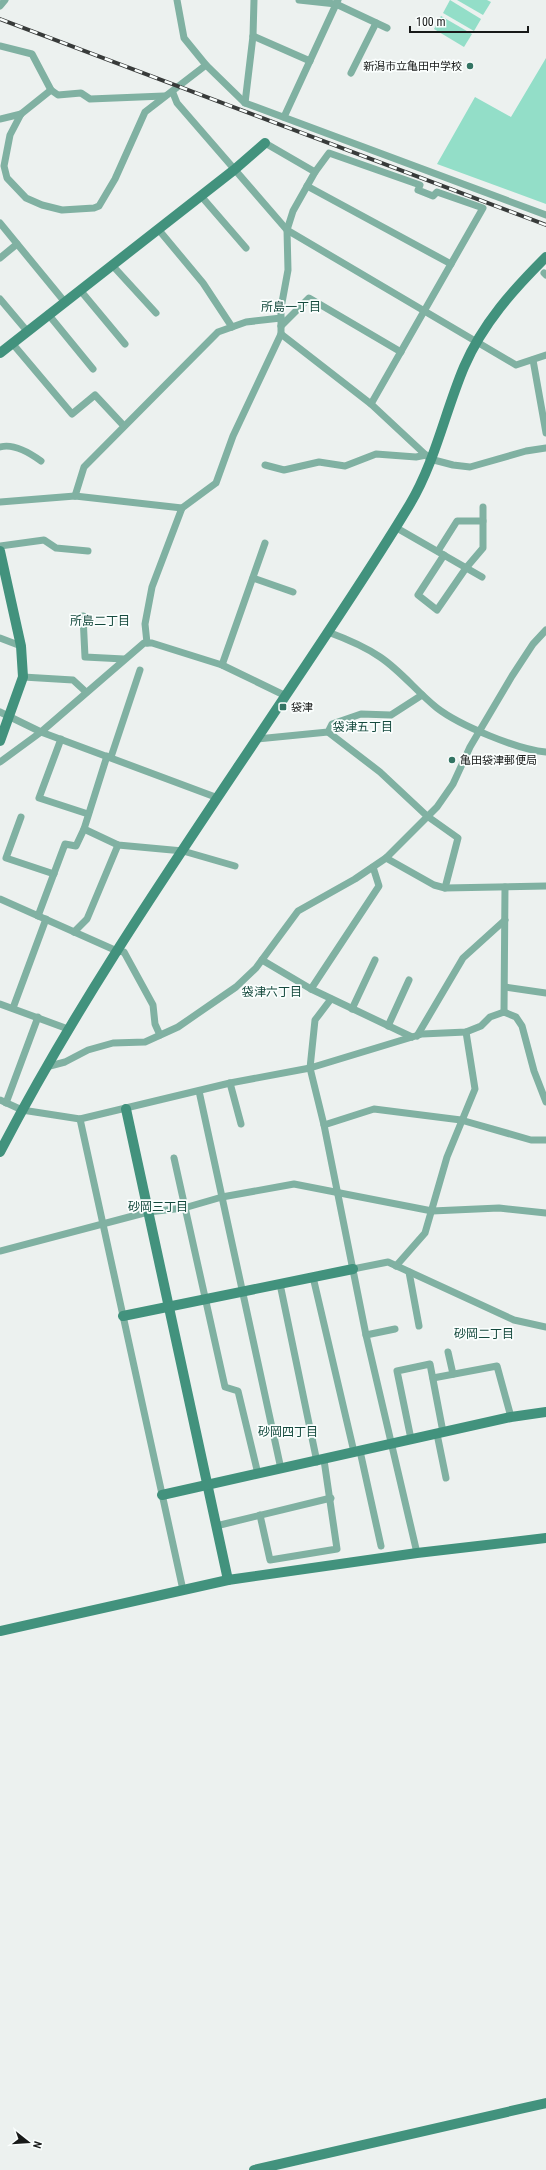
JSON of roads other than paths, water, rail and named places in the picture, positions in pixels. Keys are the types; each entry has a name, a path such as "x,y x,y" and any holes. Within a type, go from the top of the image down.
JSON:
{"street":[{"path":"0,6 5,0"},
{"path":"177,0 184,38 206,65 245,103 546,215"},
{"path":"245,103 253,36 254,0"},
{"path":"299,0 337,2 386,28"},
{"path":"284,117 337,2"},
{"path":"351,72 376,23"},
{"path":"253,36 310,61"},
{"path":"0,46 32,54 51,90 58,95 81,93 90,99 164,96 173,93 206,65"},
{"path":"51,90 21,114 10,135 4,166 8,178 26,198 56,208 80,210 99,206 115,179 145,112 164,96"},
{"path":"173,93 177,103 287,230 478,341 516,365 546,355"},
{"path":"0,119 21,114"},
{"path":"0,353 64,301 234,170 265,143 315,172"},
{"path":"147,643 145,624 152,587 166,546 182,508 216,482 233,436 282,334 281,318 288,270 287,230 293,211 315,172 329,153 420,185 418,190 433,196 436,192 483,208 371,404"},
{"path":"307,186 451,264"},
{"path":"201,196 246,248"},
{"path":"0,223 64,301"},
{"path":"158,229 203,283 232,327"},
{"path":"0,258 17,244"},
{"path":"0,1152 68,1029 117,951 328,632 411,502 464,366 498,308 546,257"},
{"path":"112,265 156,313"},
{"path":"80,290 125,344"},
{"path":"281,326 309,298 401,352"},
{"path":"0,299 27,331"},
{"path":"48,314 93,369"},
{"path":"75,496 84,467 218,332 246,322 281,318"},
{"path":"282,334 371,404 428,457"},
{"path":"12,343 72,414 95,395 124,426"},
{"path":"533,360 546,433"},
{"path":"0,447 6,445 28,452 41,461"},
{"path":"265,465 284,470 319,462 345,466 376,454 428,457 453,465 470,467 526,451 546,448"},
{"path":"0,502 75,496 182,508"},
{"path":"483,507 483,522 483,548 466,568 437,610 418,595 457,521 483,522"},
{"path":"395,527 482,577"},
{"path":"0,546 44,540 56,548 88,552"},
{"path":"222,665 265,543"},
{"path":"0,551 21,646 23,677 0,741"},
{"path":"253,578 293,592"},
{"path":"83,616 85,657 124,659"},
{"path":"328,632 361,644 382,658 438,708 481,731 546,752"},
{"path":"46,1067 64,1062 94,1048 113,1043 145,1042 178,1027 236,987 262,960 298,911 386,858 427,816 453,784 470,746 481,731 516,670 533,644 545,633"},
{"path":"0,638 21,646"},
{"path":"0,762 41,732 144,643 152,643 222,665 286,696"},
{"path":"38,916 65,844 76,846 84,828 140,670"},
{"path":"23,677 73,680 86,692"},
{"path":"328,732 332,724 361,714 391,715 422,695"},
{"path":"0,712 10,715 41,732 218,798"},
{"path":"257,739 328,732 380,772 427,816 458,838 445,888"},
{"path":"61,739 39,798 88,814"},
{"path":"20,817 6,858 54,874"},
{"path":"84,828 118,845 183,851 235,866"},
{"path":"74,932 88,919 118,845"},
{"path":"386,858 434,885 445,888 546,886"},
{"path":"311,989 379,886 373,867"},
{"path":"504,1012 505,887"},
{"path":"0,899 117,951 124,952 153,1005 155,1024 160,1035"},
{"path":"13,1008 46,919"},
{"path":"414,1037 463,958 505,920"},
{"path":"262,960 311,989 414,1037"},
{"path":"352,1009 375,960"},
{"path":"388,1026 409,980"},
{"path":"505,987 545,993 546,1001"},
{"path":"331,999 315,1020 310,1068 324,1125 366,1335 417,1554"},
{"path":"0,1004 68,1029"},
{"path":"38,1018 3,1102 22,1110 80,1119 230,1083 310,1068 414,1037 466,1032 481,1026 490,1017 504,1012 516,1017 522,1026 534,1071 546,1102"},
{"path":"396,1266 425,1233 447,1157 474,1089 466,1032"},
{"path":"230,1083 241,1124"},
{"path":"199,1091 281,1470"},
{"path":"126,1109 228,1580"},
{"path":"324,1125 374,1109 462,1120 531,1140 546,1140"},
{"path":"80,1119 183,1590"},
{"path":"174,1158 224,1387 238,1391 258,1474"},
{"path":"0,1251 148,1212 184,1208 222,1197 294,1184 313,1187 337,1194 432,1211 499,1208 546,1214"},
{"path":"123,1316 388,1262 514,1320 546,1327"},
{"path":"409,1272 419,1326"},
{"path":"314,1277 381,1546"},
{"path":"260,1515 270,1560 337,1549 331,1498 280,1284"},
{"path":"366,1335 395,1329"},
{"path":"448,1352 453,1374"},
{"path":"411,1439 397,1371 430,1364 446,1478"},
{"path":"432,1378 497,1366 511,1417"},
{"path":"162,1495 281,1470 392,1443 511,1417 546,1412"},
{"path":"216,1526 331,1498"},
{"path":"0,1631 228,1580 546,1538"},
{"path":"254,2170 546,2103"}],"railway":[{"path":"0,19 546,225"}],"place":[{"name":"新潟市立亀田中学校","path":"470,66"},
{"name":"袋津","path":"283,707"},
{"name":"亀田袋津郵便局","path":"452,760"}],"district":[{"name":"所島一丁目","path":"291,307"},
{"name":"所島二丁目","path":"100,621"},
{"name":"袋津五丁目","path":"363,727"},
{"name":"袋津六丁目","path":"272,992"},
{"name":"砂岡三丁目","path":"158,1207"},
{"name":"砂岡二丁目","path":"484,1334"},
{"name":"砂岡四丁目","path":"288,1432"}]}
